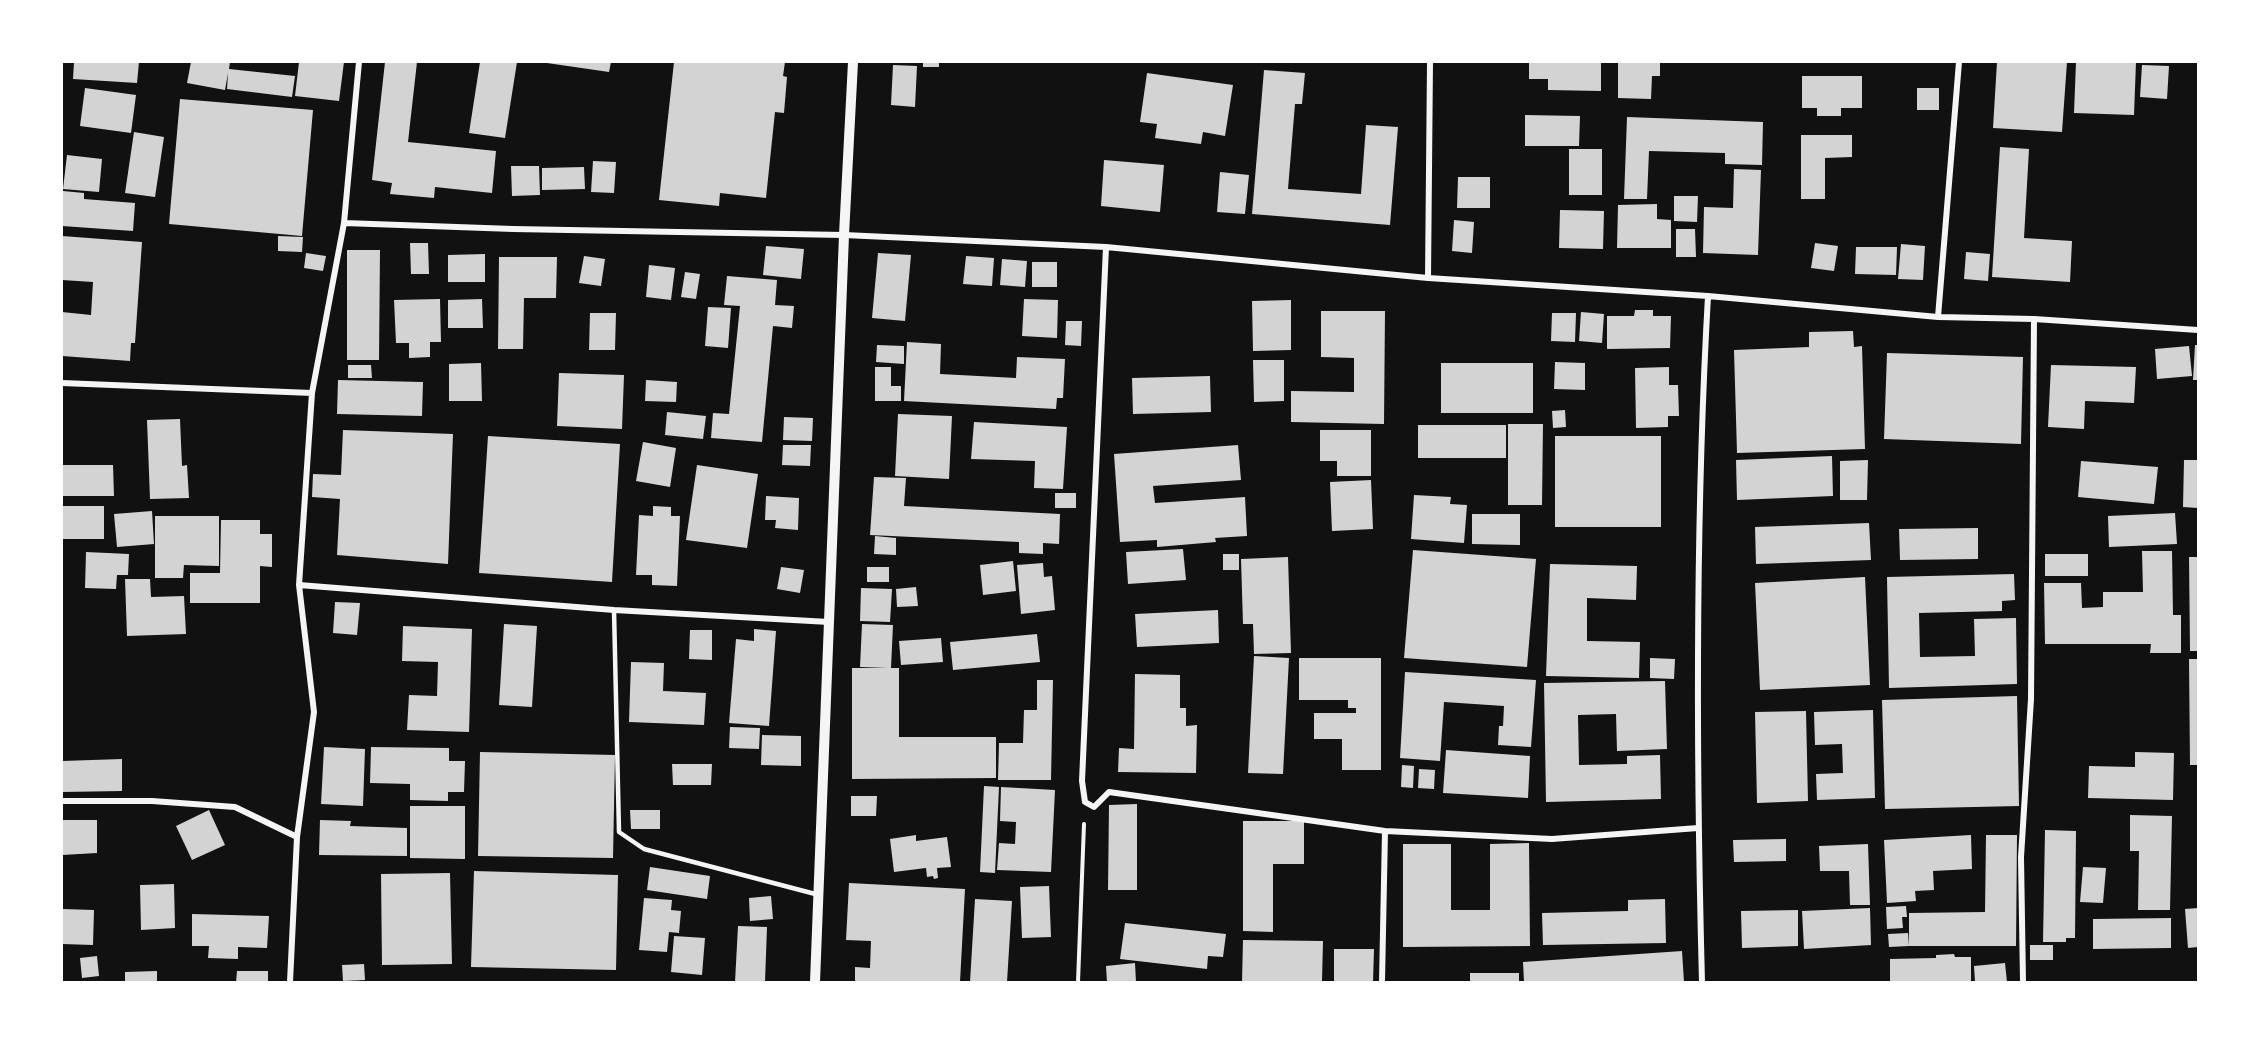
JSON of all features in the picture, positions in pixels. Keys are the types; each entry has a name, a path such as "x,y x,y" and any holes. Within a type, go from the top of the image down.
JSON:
{"street":[{"path":"290,982 297,837 314,712 299,585 312,393 344,224 359,62"},
{"path":"815,982 844,235 853,62"},
{"path":"1428,278 1430,62"},
{"path":"1938,317 1959,62"},
{"path":"344,224 513,230 844,235 1107,247 1428,278 1708,296 1938,317 2034,319 2199,330"},
{"path":"1107,247 1082,781 1085,802 1094,807 1109,792 1385,831 1552,839 1698,828"},
{"path":"1702,982 1698,828 1701,428 1708,296"},
{"path":"2024,982 2021,857 2031,699 2034,319"},
{"path":"62,383 312,393"},
{"path":"299,585 614,610 829,622"},
{"path":"62,801 152,801 235,807 297,837"},
{"path":"1382,982 1385,831"}],"lane":[{"path":"614,610 619,832 644,849 819,895"}],"path":[{"path":"1078,982 1085,802"}],"building":[{"path":"74,62 139,62 137,83 73,79"},
{"path":"191,62 230,62 229,69 295,76 292,97 227,89 228,73 225,90 187,83"},
{"path":"299,62 344,62 339,101 295,96"},
{"path":"385,62 417,62 408,142 496,151 492,193 435,187 434,198 390,194 392,183 372,180"},
{"path":"480,62 517,62 505,138 469,133"},
{"path":"540,62 611,62 609,72"},
{"path":"674,62 785,62 783,76 787,77 784,113 775,112 766,198 720,193 719,206 659,200"},
{"path":"923,62 939,62 939,67 923,67"},
{"path":"1529,62 1601,62 1601,91 1548,90 1548,79 1529,79"},
{"path":"1618,62 1660,62 1660,76 1652,76 1651,99 1618,98"},
{"path":"1997,62 2067,62 2062,132 1993,128"},
{"path":"2076,62 2136,62 2134,115 2074,113"},
{"path":"893,65 917,66 915,107 891,105"},
{"path":"2142,65 2169,66 2167,99 2140,97"},
{"path":"1264,70 1305,73 1302,104 1295,104 1288,189 1361,194 1366,125 1398,127 1390,225 1252,214"},
{"path":"1147,73 1233,85 1225,136 1203,132 1201,144 1155,138 1157,124 1140,122"},
{"path":"1802,76 1862,76 1862,108 1841,108 1841,116 1817,116 1817,108 1802,108"},
{"path":"85,88 136,95 131,133 80,126"},
{"path":"1917,88 1939,88 1939,110 1917,110"},
{"path":"180,99 313,110 302,236 169,224"},
{"path":"1525,115 1580,116 1579,146 1525,146"},
{"path":"1627,117 1763,122 1762,165 1725,164 1725,153 1649,151 1647,199 1624,199"},
{"path":"134,132 164,137 155,197 125,193"},
{"path":"1801,135 1852,135 1852,157 1825,158 1825,199 1801,199"},
{"path":"2000,147 2029,149 2024,238 2072,241 2070,282 1992,277"},
{"path":"1569,149 1602,149 1602,195 1569,195"},
{"path":"67,155 102,159 99,192 63,189"},
{"path":"1104,160 1164,165 1160,212 1101,206"},
{"path":"593,161 616,162 614,193 591,192"},
{"path":"511,166 539,166 540,195 512,196"},
{"path":"584,167 585,189 542,190 542,168"},
{"path":"1734,169 1761,170 1758,255 1703,253 1704,207 1733,208"},
{"path":"1220,172 1249,175 1245,214 1217,212"},
{"path":"1458,177 1490,177 1490,208 1457,208"},
{"path":"63,191 84,193 84,199 135,203 133,231 62,226"},
{"path":"1674,196 1698,196 1697,222 1674,221"},
{"path":"1657,204 1657,219 1671,220 1671,248 1617,248 1618,205"},
{"path":"1560,210 1604,211 1603,249 1559,248"},
{"path":"1454,220 1474,222 1472,253 1452,251"},
{"path":"1676,229 1695,229 1696,257 1676,257"},
{"path":"62,236 142,242 135,343 131,343 130,361 62,356 62,312 91,315 93,282 62,280"},
{"path":"278,236 303,237 302,252 278,251"},
{"path":"410,243 428,243 429,274 411,274"},
{"path":"1815,243 1838,246 1834,271 1811,268"},
{"path":"1901,244 1925,246 1923,280 1898,279"},
{"path":"766,246 804,249 801,279 763,275"},
{"path":"1856,247 1897,247 1896,275 1855,274"},
{"path":"347,250 380,250 379,360 347,360"},
{"path":"1966,252 1990,254 1988,281 1964,279"},
{"path":"306,253 326,256 323,271 304,268"},
{"path":"878,253 911,255 905,321 872,318"},
{"path":"485,254 485,282 448,282 448,255"},
{"path":"584,256 605,259 601,286 579,283"},
{"path":"966,256 994,258 992,286 963,284"},
{"path":"499,257 557,257 556,298 524,298 523,349 498,349"},
{"path":"1002,259 1027,261 1025,287 1000,285"},
{"path":"1032,262 1057,262 1057,287 1032,287"},
{"path":"649,265 675,268 671,300 646,297"},
{"path":"685,272 700,274 696,299 681,297"},
{"path":"727,276 777,280 775,305 794,306 792,328 773,326 762,442 711,438 713,413 729,414 740,306 724,305"},
{"path":"440,299 441,342 430,342 430,357 409,358 409,343 396,343 394,300"},
{"path":"482,299 483,328 448,328 448,300"},
{"path":"1024,299 1058,300 1057,338 1022,336"},
{"path":"1291,300 1291,350 1253,351 1252,301"},
{"path":"708,307 731,308 728,348 705,346"},
{"path":"1635,310 1653,310 1653,316 1671,316 1670,348 1607,349 1607,316 1634,316"},
{"path":"1321,311 1385,311 1384,424 1291,422 1291,391 1354,392 1354,358 1321,357"},
{"path":"1581,312 1604,314 1602,343 1579,341"},
{"path":"590,313 616,313 615,350 589,350"},
{"path":"1552,313 1576,313 1575,342 1551,341"},
{"path":"1066,321 1082,321 1081,346 1065,345"},
{"path":"1853,331 1854,347 1862,346 1865,449 1737,453 1734,350 1809,347 1809,332"},
{"path":"907,342 941,344 940,374 1016,378 1017,357 1065,359 1063,398 1057,398 1056,409 904,401"},
{"path":"877,345 904,346 904,364 876,362"},
{"path":"2195,345 2198,345 2198,380 2193,380"},
{"path":"2189,346 2192,376 2157,379 2155,349"},
{"path":"1887,353 2023,357 2021,444 1884,439"},
{"path":"1253,360 1284,360 1284,401 1254,402"},
{"path":"1555,362 1585,363 1585,390 1554,389"},
{"path":"481,363 482,401 449,401 449,364"},
{"path":"1441,363 1533,363 1533,413 1441,413"},
{"path":"348,365 371,365 372,378 348,378"},
{"path":"2051,365 2136,367 2134,403 2085,401 2084,429 2048,427"},
{"path":"875,367 891,367 891,386 901,386 901,401 875,401"},
{"path":"1669,367 1669,385 1678,385 1679,416 1668,416 1668,427 1636,428 1635,368"},
{"path":"559,373 624,375 622,429 557,426"},
{"path":"1210,376 1211,412 1133,414 1132,378"},
{"path":"338,380 423,382 422,416 337,414"},
{"path":"646,380 677,382 676,402 645,401"},
{"path":"1565,410 1566,427 1553,428 1552,411"},
{"path":"667,412 706,416 703,439 665,435"},
{"path":"898,414 952,416 949,479 895,476"},
{"path":"784,417 813,418 812,441 783,440"},
{"path":"180,419 182,466 187,465 189,498 150,499 147,420"},
{"path":"974,422 1067,427 1063,489 1034,488 1035,461 971,459"},
{"path":"1508,424 1543,424 1542,505 1508,505"},
{"path":"1418,425 1506,425 1506,458 1418,458"},
{"path":"343,430 453,434 448,564 337,555 340,499 312,497 313,474 341,475"},
{"path":"1320,430 1371,430 1371,476 1337,476 1337,461 1320,461"},
{"path":"488,436 620,444 612,582 479,573"},
{"path":"1555,436 1661,436 1661,527 1555,527"},
{"path":"643,442 676,448 670,487 636,481"},
{"path":"783,445 811,445 810,466 782,465"},
{"path":"1238,445 1241,480 1153,486 1155,503 1245,497 1247,536 1215,538 1216,542 1157,547 1157,540 1120,542 1114,454"},
{"path":"1832,456 1833,496 1737,500 1736,460"},
{"path":"1868,460 1867,500 1840,500 1840,461"},
{"path":"2184,460 2198,460 2198,508 2183,507"},
{"path":"2081,461 2158,467 2154,504 2078,497"},
{"path":"62,465 113,465 114,496 63,496"},
{"path":"697,465 758,474 747,548 686,540"},
{"path":"874,477 906,478 904,506 1060,514 1059,544 1043,543 1043,554 1019,553 1019,542 870,535"},
{"path":"1371,480 1373,529 1332,531 1330,482"},
{"path":"1055,493 1076,493 1076,508 1055,508"},
{"path":"1414,495 1451,497 1450,504 1467,505 1464,543 1411,539"},
{"path":"766,496 799,498 798,530 775,528 776,520 765,520"},
{"path":"62,506 104,506 104,539 62,539"},
{"path":"653,506 671,507 671,516 680,516 677,586 652,585 652,575 636,575 639,515 653,516"},
{"path":"152,511 154,544 117,547 114,514"},
{"path":"2175,513 2177,544 2109,547 2108,516"},
{"path":"1472,514 1520,514 1520,545 1472,544"},
{"path":"155,516 219,516 219,566 184,565 183,578 155,578"},
{"path":"221,520 260,520 260,534 272,534 272,567 260,566 260,603 190,603 190,573 220,573"},
{"path":"1869,523 1871,560 1756,564 1755,527"},
{"path":"1978,528 1978,559 1900,560 1899,529"},
{"path":"875,536 896,538 896,555 874,554"},
{"path":"1183,549 1186,580 1128,584 1126,552"},
{"path":"1413,550 1536,559 1527,667 1404,658"},
{"path":"2142,551 2172,551 2173,615 2181,615 2181,653 2150,653 2151,644 2045,644 2044,583 2081,583 2082,608 2103,607 2103,592 2143,592"},
{"path":"86,552 129,554 128,575 117,575 116,589 85,588"},
{"path":"1223,554 1239,554 1239,570 1223,570"},
{"path":"2045,554 2088,554 2088,576 2045,576"},
{"path":"1288,557 1291,653 1254,654 1253,624 1243,624 1241,559"},
{"path":"2189,557 2198,557 2198,651 2190,651"},
{"path":"1013,561 1016,591 983,595 980,565"},
{"path":"1043,563 1044,577 1052,576 1055,610 1021,614 1017,565"},
{"path":"1550,564 1637,566 1636,600 1587,598 1587,641 1640,642 1639,678 1546,676"},
{"path":"781,567 804,570 800,593 777,589"},
{"path":"867,567 889,567 889,582 867,582"},
{"path":"2014,574 2015,600 2002,601 2002,611 1919,613 1920,657 1975,656 1974,619 2016,618 2017,684 1889,688 1887,577"},
{"path":"1865,577 1870,685 1760,690 1755,583"},
{"path":"125,579 150,579 151,597 184,596 186,634 127,636"},
{"path":"916,587 918,606 897,607 896,589"},
{"path":"861,588 892,589 890,622 860,621"},
{"path":"335,602 360,603 357,635 333,633"},
{"path":"1218,610 1219,643 1137,647 1135,614"},
{"path":"504,624 537,626 532,707 499,705"},
{"path":"862,624 893,625 891,668 899,668 899,737 996,737 996,778 852,779 852,668 888,668 860,667"},
{"path":"403,626 472,629 469,732 407,730 409,695 437,696 438,662 402,661"},
{"path":"754,629 776,631 769,726 729,723 736,639 754,641"},
{"path":"690,630 712,630 712,660 689,659"},
{"path":"1037,634 1040,662 953,670 950,642"},
{"path":"941,638 943,662 901,665 899,641"},
{"path":"1254,656 1289,658 1283,774 1248,773"},
{"path":"1299,658 1381,658 1381,770 1342,770 1342,739 1314,739 1314,713 1356,713 1356,708 1348,708 1348,700 1299,700"},
{"path":"1650,658 1675,659 1674,679 1650,678"},
{"path":"2189,659 2198,659 2198,765 2190,765"},
{"path":"631,662 664,663 663,691 706,693 704,725 629,722"},
{"path":"1405,672 1536,680 1531,747 1498,745 1499,726 1503,726 1504,706 1444,702 1440,761 1400,758"},
{"path":"1135,674 1180,675 1180,708 1186,708 1186,726 1197,725 1196,773 1118,772 1119,748 1134,749"},
{"path":"1037,680 1053,680 1051,780 998,780 999,743 1023,743 1024,710 1037,710"},
{"path":"1665,681 1667,749 1617,751 1616,714 1578,715 1579,765 1627,764 1627,756 1660,755 1661,799 1546,802 1544,683"},
{"path":"2017,696 2019,806 1885,809 1882,700"},
{"path":"1873,710 1875,798 1817,800 1816,774 1843,773 1842,744 1815,745 1814,712"},
{"path":"1806,711 1808,801 1757,803 1755,712"},
{"path":"730,727 760,728 759,749 729,748"},
{"path":"762,735 801,736 801,766 761,765"},
{"path":"324,747 365,749 363,806 321,804"},
{"path":"371,747 449,748 449,761 465,761 464,792 448,792 448,801 410,800 410,784 370,783"},
{"path":"1446,750 1530,756 1528,798 1443,793"},
{"path":"480,752 615,755 613,858 478,856"},
{"path":"2135,752 2174,753 2173,800 2088,798 2089,766 2135,767"},
{"path":"122,759 122,791 62,792 62,761"},
{"path":"672,764 712,764 711,785 673,785"},
{"path":"1402,765 1414,766 1413,788 1401,787"},
{"path":"1419,769 1435,770 1434,789 1418,788"},
{"path":"984,786 999,787 995,873 980,872"},
{"path":"1001,787 1055,790 1051,872 997,870 999,843 1015,844 1016,822 1000,821"},
{"path":"851,796 877,796 876,816 851,816"},
{"path":"1137,804 1137,890 1108,890 1109,805"},
{"path":"410,806 465,806 465,859 410,858"},
{"path":"209,810 225,845 192,860 176,826"},
{"path":"630,810 660,810 660,829 631,829"},
{"path":"2130,815 2172,816 2170,910 2138,910 2139,851 2130,851"},
{"path":"62,820 97,820 97,853 62,855"},
{"path":"320,820 351,821 350,826 407,828 407,856 319,855"},
{"path":"1243,821 1304,821 1304,864 1273,864 1273,932 1243,931"},
{"path":"2045,830 2076,831 2075,938 2066,938 2066,942 2043,942"},
{"path":"916,835 916,841 947,837 951,867 937,868 938,878 927,877 926,868 894,872 890,839"},
{"path":"1971,835 1972,869 1933,871 1934,890 1915,891 1916,901 1887,903 1884,840"},
{"path":"1986,835 2017,835 2016,946 1909,946 1909,913 1985,912"},
{"path":"1786,839 1786,861 1734,862 1733,840"},
{"path":"1529,843 1530,946 1403,947 1403,844 1451,844 1451,910 1490,910 1490,844"},
{"path":"1868,844 1870,905 1850,905 1849,871 1820,871 1819,846"},
{"path":"650,867 710,876 707,899 647,890"},
{"path":"2083,867 2106,868 2103,903 2080,902"},
{"path":"474,871 618,875 616,970 471,967"},
{"path":"450,873 452,964 382,965 381,874"},
{"path":"849,883 965,889 960,982 855,982 855,967 870,968 871,941 846,940"},
{"path":"174,884 175,928 141,930 140,885"},
{"path":"1049,886 1051,937 1022,938 1020,887"},
{"path":"771,896 773,919 750,921 749,898"},
{"path":"644,898 672,900 671,910 681,911 679,933 669,932 667,952 639,950"},
{"path":"975,899 1012,901 1007,982 970,982"},
{"path":"1665,899 1666,943 1543,945 1542,913 1628,911 1628,900"},
{"path":"1906,906 1907,917 1902,917 1903,928 1887,929 1886,907"},
{"path":"1870,908 1871,945 1804,949 1802,911"},
{"path":"2198,908 2198,947 2188,948 2185,909"},
{"path":"62,909 94,910 93,945 62,944"},
{"path":"1798,910 1798,946 1742,948 1741,911"},
{"path":"192,914 269,916 267,948 238,947 238,959 208,958 209,946 192,946"},
{"path":"2171,918 2171,948 2093,949 2093,919"},
{"path":"1125,923 1226,934 1223,957 1208,956 1207,969 1120,959"},
{"path":"738,926 767,927 765,982 735,982"},
{"path":"1908,933 1909,946 1889,947 1888,934"},
{"path":"674,936 705,938 702,975 671,972"},
{"path":"1243,940 1323,941 1322,981 1242,982"},
{"path":"2030,945 2053,945 2053,960 2030,960"},
{"path":"1334,949 1374,949 1373,982 1334,982"},
{"path":"1682,951 1684,982 1524,982 1523,962"},
{"path":"1954,954 1955,957 1971,957 1971,982 1890,982 1890,959 1936,958 1936,955"},
{"path":"97,956 99,976 82,978 80,958"},
{"path":"1135,963 1136,982 1107,982 1106,966"},
{"path":"2005,963 2007,982 1975,982 1974,966"},
{"path":"364,964 365,980 343,981 342,965"},
{"path":"157,971 157,982 125,982 125,972"},
{"path":"237,971 268,971 268,982 236,982"},
{"path":"1470,973 1519,973 1519,982 1470,982"}]}
